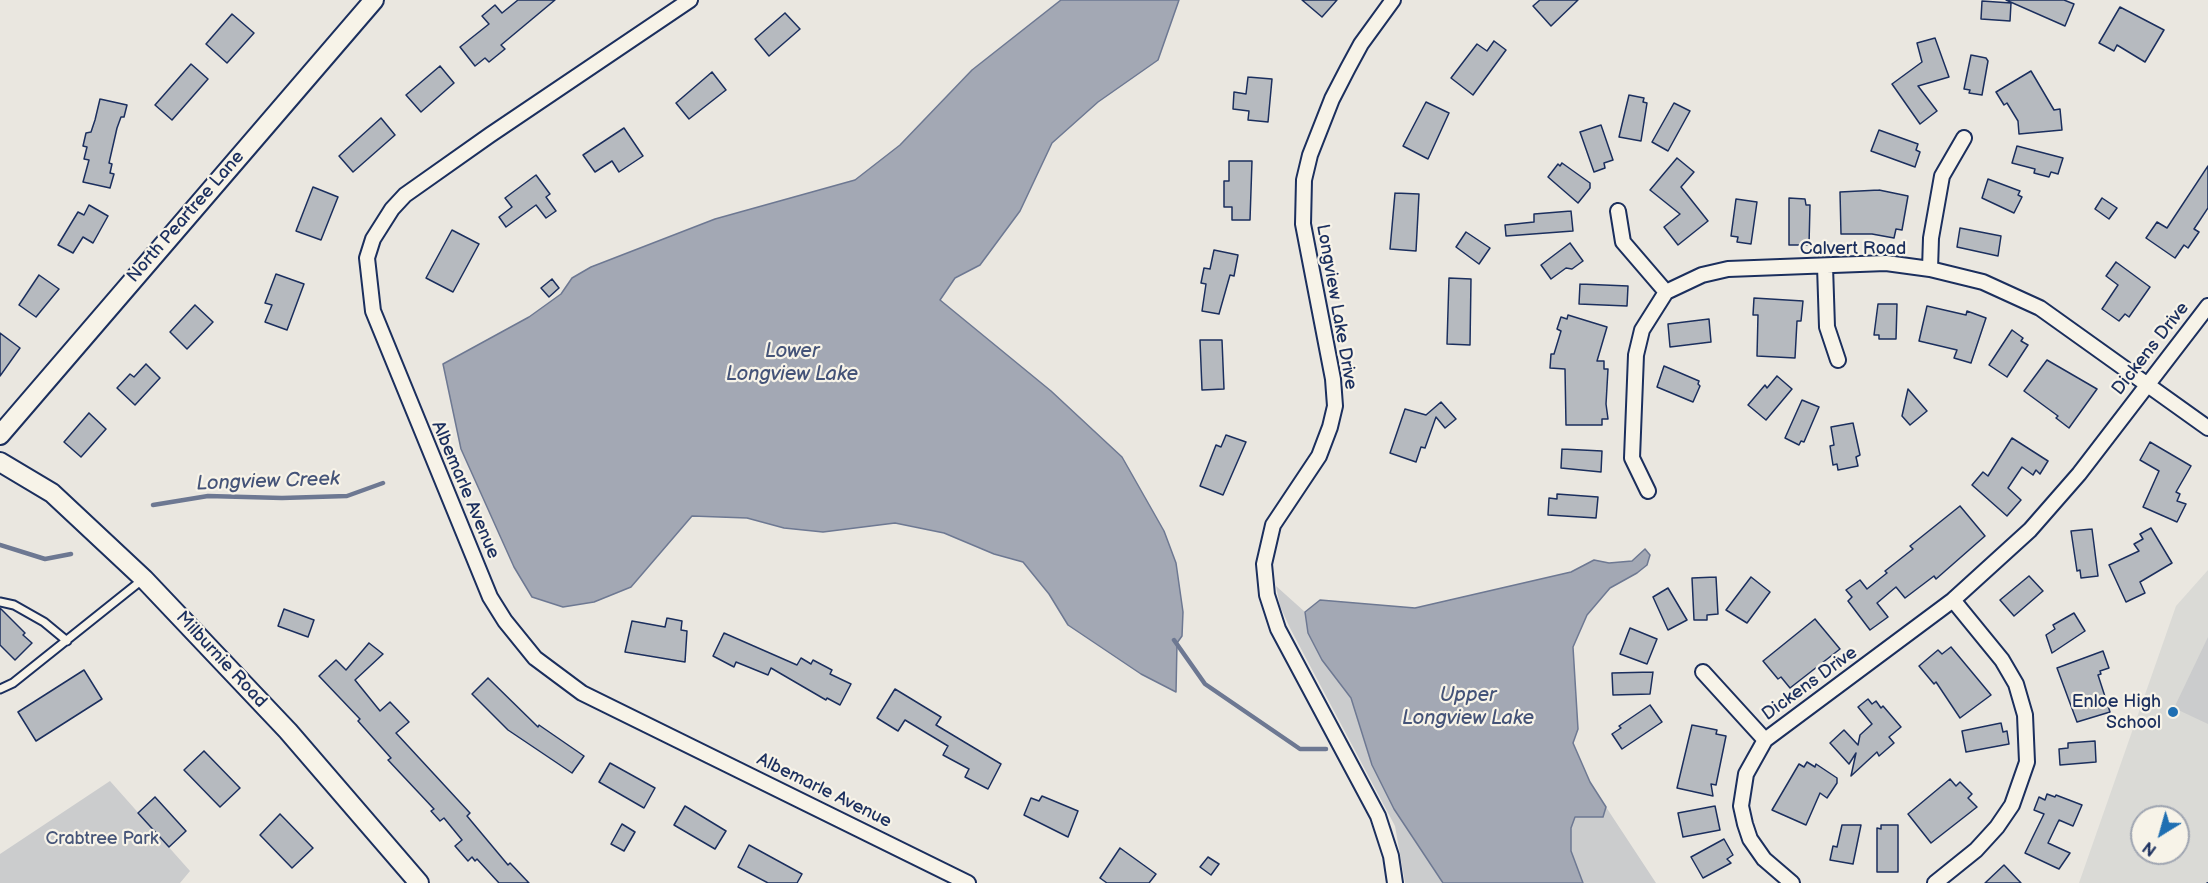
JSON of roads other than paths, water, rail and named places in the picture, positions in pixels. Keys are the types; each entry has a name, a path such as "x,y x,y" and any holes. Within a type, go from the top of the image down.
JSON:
{"street":[{"name":"North Peartree Lane","path":"0,435 374,0"},
{"name":"Albemarle Avenue","path":"690,0 405,195 392,209 373,239 367,258 373,311 490,597 505,621 535,658 582,693 968,883"},
{"name":"Longview Lake Drive","path":"1393,0 1361,44 1332,99 1310,155 1304,180 1303,224 1335,406 1328,435 1319,456 1273,525 1264,564 1267,595 1278,629 1378,816 1392,856 1395,883"},
{"path":"1930,269 1931,238 1942,176 1964,138"},
{"path":"1617,211 1623,242 1666,292 1642,330 1636,355 1632,458 1648,491"},
{"name":"Calvert Road","path":"1666,292 1702,275 1728,269 1886,263 1930,269 1983,282 2021,298 2073,331 2208,428"},
{"path":"1825,266 1827,327 1838,360"},
{"name":"Dickens Drive","path":"1792,883 1764,859 1750,839 1741,806 1746,774 1765,740 1953,600 2030,530 2079,474 2208,306"},
{"name":"Milburnie Road","path":"0,462 52,493 144,579 288,730 419,883"},
{"path":"1935,883 1976,850 1997,828 2012,805 2027,762 2025,715 2016,684 2001,660 1953,600"},
{"path":"1703,672 1765,740"}],"lane":[{"path":"0,689 13,683 144,579"},
{"path":"0,602 14,605 44,621 67,640"}],"water":[{"name":"Lower Longview Lake","path":"1061,0 1179,0 1158,60 1098,102 1052,143 1020,211 980,265 955,278 940,300 1051,391 1122,457 1164,531 1176,563 1183,612 1182,636 1177,643 1176,692 1141,674 1068,625 1049,594 1023,562 994,554 944,533 895,523 823,532 784,528 747,518 692,516 631,587 594,602 563,607 532,597 514,567 461,449 443,364 529,317 561,294 572,278 591,267 715,219 855,180 900,145 972,70"},
{"name":"Upper Longview Lake","path":"1645,549 1650,555 1647,565 1610,588 1587,615 1573,647 1578,729 1573,743 1590,782 1606,807 1603,817 1575,817 1571,828 1571,851 1583,883 1443,883 1394,809 1372,765 1351,698 1322,660 1308,633 1305,612 1320,600 1415,608 1571,572 1594,560 1609,563 1632,561"}],"waterway":[{"name":"Longview Creek","path":"153,505 208,496 282,498 347,496 383,483"},
{"name":"Longview Creek","path":"0,545 45,559 71,554"},
{"name":"Longview Creek","path":"1174,640 1205,684 1300,749 1326,749"}],"place":[{"name":"Enloe High School","path":"2173,712"}],"park label":[{"name":"Crabtree Park","path":"102,839"}]}
